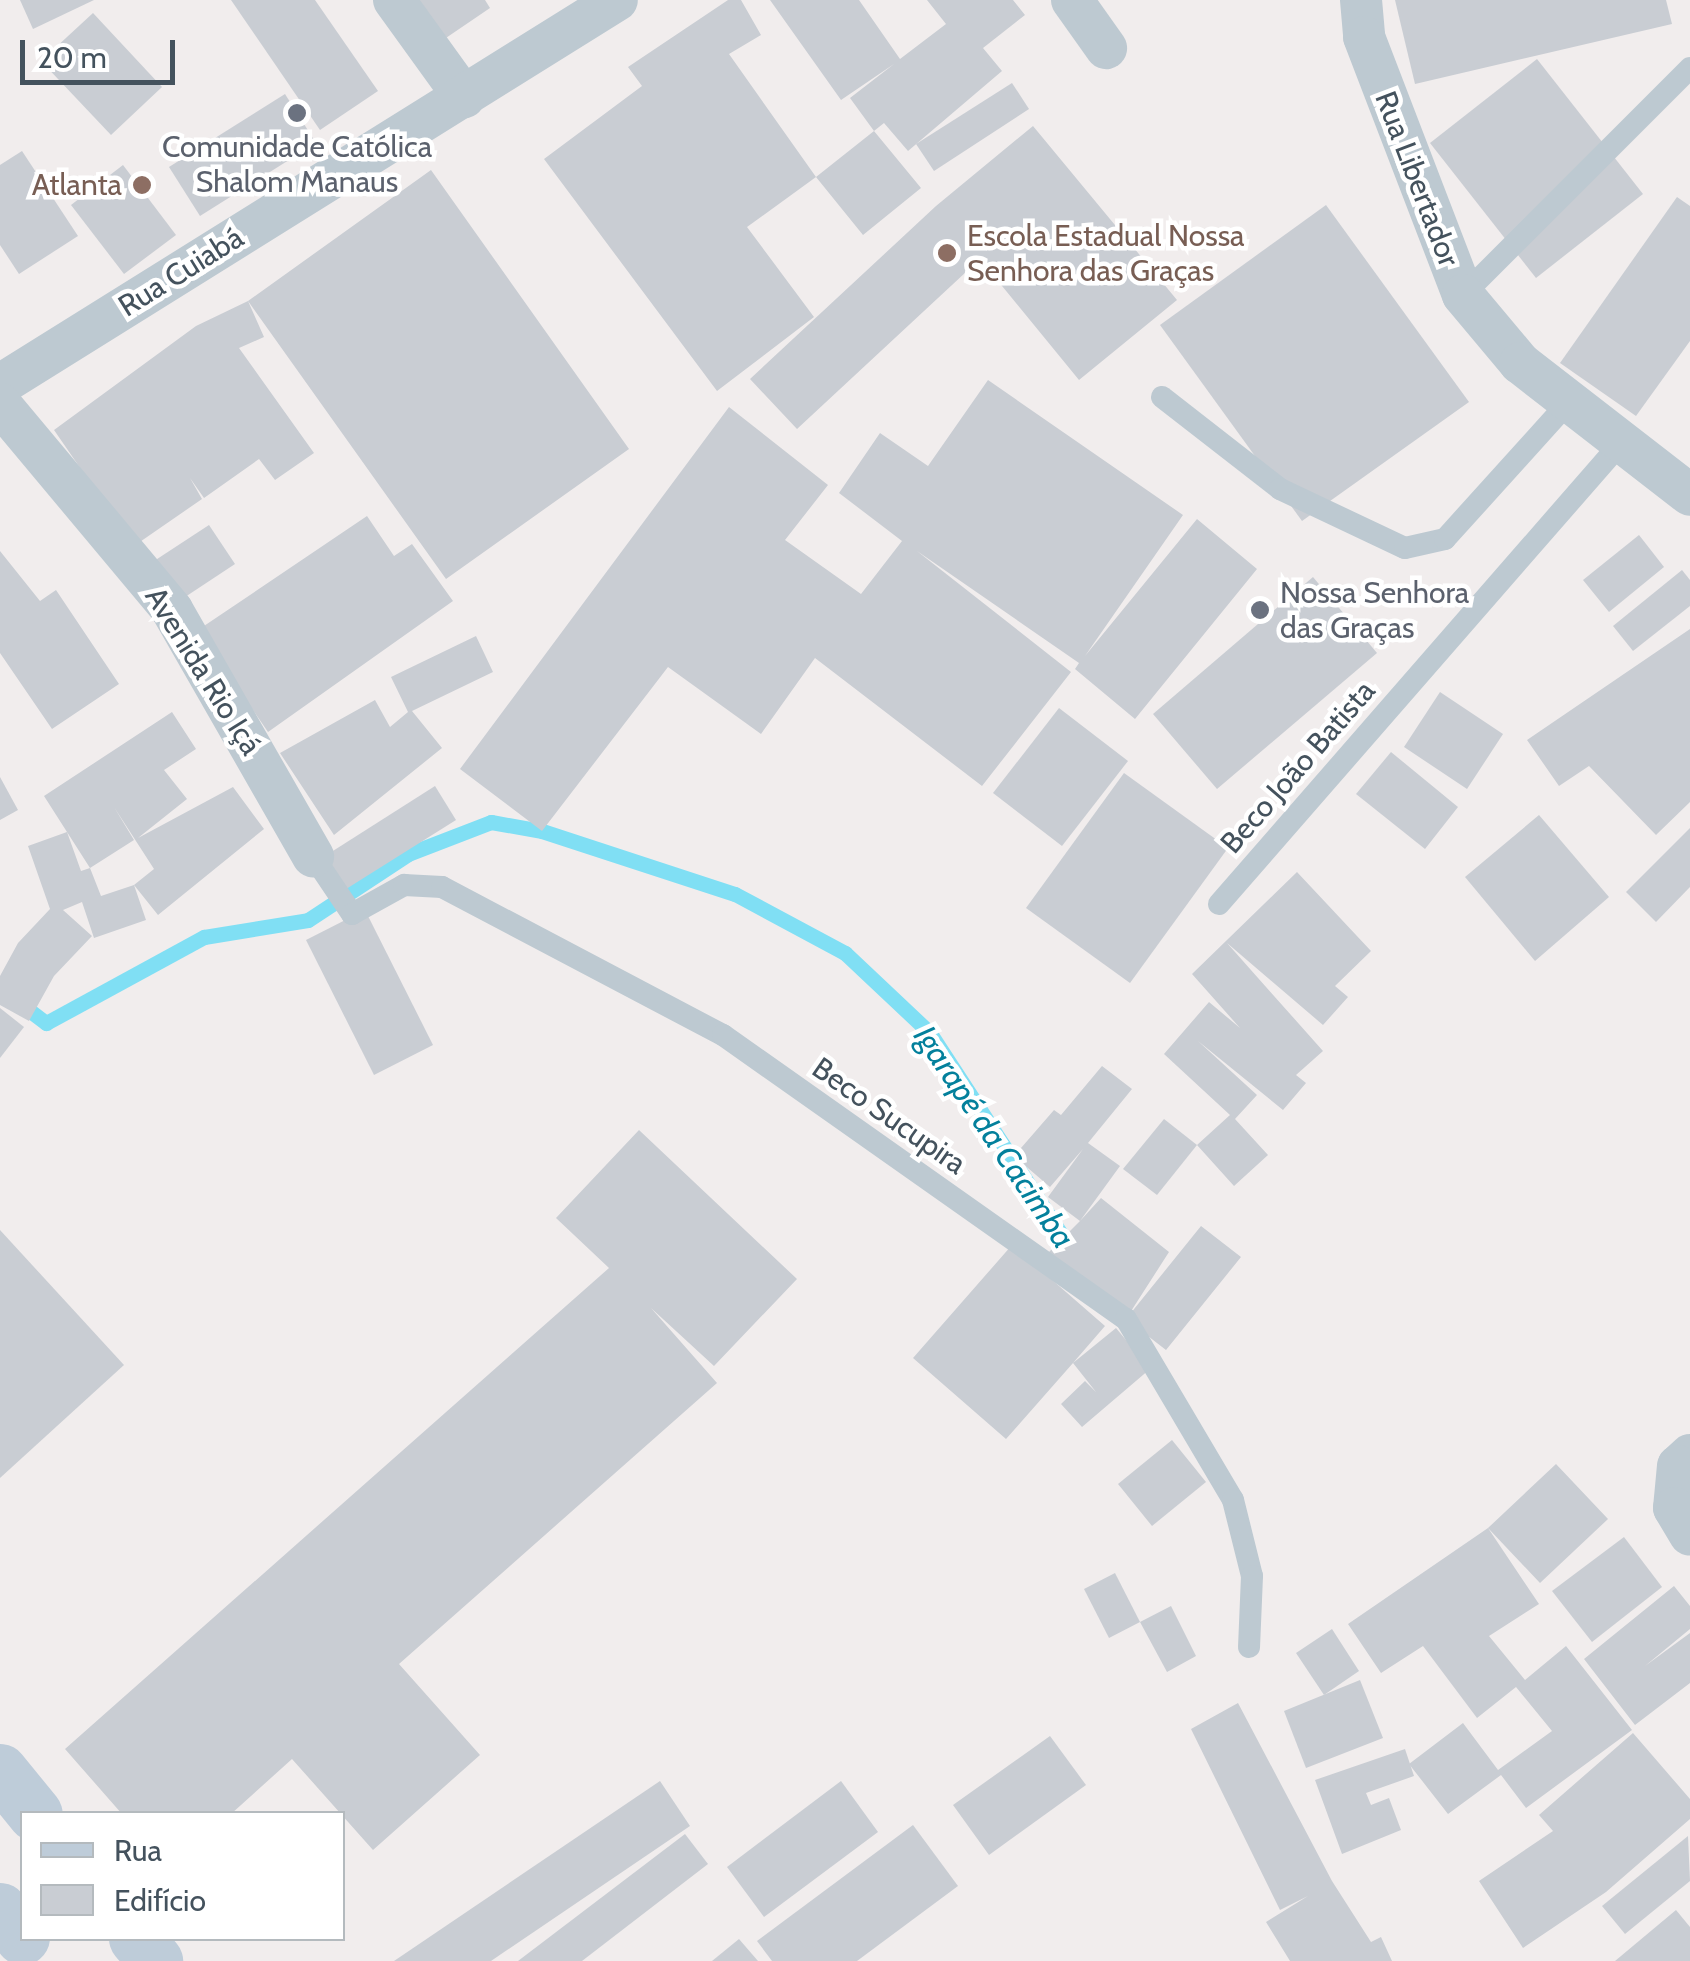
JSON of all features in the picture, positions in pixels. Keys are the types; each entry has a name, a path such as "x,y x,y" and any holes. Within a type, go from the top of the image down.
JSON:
{"main road":[{"path":"0,1770 33,1811"},
{"path":"0,1910 20,1934"},
{"path":"25,1941 42,1961"},
{"path":"138,1941 155,1961"}],"street":[{"path":"394,0 464,98"},
{"name":"Rua Cuiabá","path":"0,385 616,0"},
{"path":"1072,0 1106,48"},
{"name":"Rua Libertador","path":"1360,0 1364,37 1463,294 1520,363 1690,495"},
{"name":"Avenida Rio Içá","path":"0,404 172,610 320,871"},
{"path":"1690,1454 1678,1466 1674,1508 1690,1536"}],"lane":[{"path":"1463,294 1690,68"},
{"path":"1162,397 1280,489 1405,548 1445,538 1568,402"},
{"name":"Beco João Batista","path":"1219,904 1620,444"},
{"name":"Beco Sucupira","path":"320,871 352,914 415,882 442,887 723,1035 1126,1320 1234,1500 1252,1576 1250,1647"}],"building":[{"path":"20,0 94,0 33,29"},
{"path":"231,0 315,0 378,91 320,130"},
{"path":"412,0 485,0 490,8 440,42"},
{"path":"728,0 741,0 761,35 729,54 816,177 747,227 814,317 717,391 544,159 642,86 628,67"},
{"path":"770,0 859,0 900,59 946,24 927,0 1013,0 1025,15 983,48 1002,71 908,151 884,123 874,131 850,98 894,64 841,100"},
{"path":"1395,0 1666,0 1672,24 1415,84"},
{"path":"93,13 162,87 111,135 41,61"},
{"path":"1537,59 1643,194 1536,278 1430,143"},
{"path":"1012,83 1029,109 934,171 916,144"},
{"path":"285,94 316,143 200,216 169,167"},
{"path":"1033,126 1177,300 1079,380 980,259 797,429 750,379 936,206"},
{"path":"874,131 921,188 863,235 816,177"},
{"path":"22,151 78,236 19,274 0,245 0,165"},
{"path":"123,165 176,235 124,274 71,205"},
{"path":"431,170 629,449 446,579 248,301"},
{"path":"1677,197 1690,206 1690,341 1636,416 1560,363"},
{"path":"1326,205 1469,402 1302,521 1160,325"},
{"path":"248,301 264,337 239,348 314,453 275,480 259,459 204,498 190,478 202,499 134,546 54,430 196,326"},
{"path":"988,380 1183,515 1085,656 1197,519 1257,569 1135,719 1075,669 1079,663 917,551 1071,672 982,786 815,658 761,734 668,667 542,831 460,769 729,407 828,485 785,540 861,594 902,541 839,493 880,433 928,466"},
{"path":"367,516 394,556 412,544 453,601 268,732 198,630"},
{"path":"209,525 235,564 176,603 151,563"},
{"path":"1639,535 1664,567 1609,612 1583,580"},
{"path":"0,551 40,601 56,590 119,684 52,729 0,653"},
{"path":"1682,570 1690,580 1690,606 1633,651 1613,626"},
{"path":"1313,577 1377,653 1217,789 1153,714"},
{"path":"1690,629 1690,802 1656,835 1589,766 1559,786 1527,740"},
{"path":"476,636 493,672 412,711 442,748 334,835 280,753 375,700 390,727 408,712 391,677"},
{"path":"1440,692 1503,734 1467,789 1404,747"},
{"path":"1059,708 1128,761 1062,846 993,793"},
{"path":"172,712 196,749 164,770 187,799 138,838 233,787 264,829 158,915 134,885 154,869 114,807 134,840 90,868 44,796"},
{"path":"1391,752 1458,807 1425,849 1356,794"},
{"path":"1124,773 1228,848 1130,983 1026,908"},
{"path":"0,777 18,810 0,820"},
{"path":"435,786 456,820 335,896 314,863"},
{"path":"1539,815 1609,897 1535,961 1465,877"},
{"path":"1690,828 1690,887 1656,922 1626,892"},
{"path":"67,832 81,871 90,868 101,896 134,885 146,920 94,938 82,902 63,910 92,936 54,976 29,1021 0,1005 0,976 18,943 50,909 28,846"},
{"path":"1297,872 1371,951 1335,986 1348,997 1323,1025 1227,943 1323,1051 1296,1075 1306,1083 1283,1110 1198,1041 1257,1095 1235,1119 1268,1155 1234,1186 1197,1145 1230,1115 1164,1054 1209,1002 1240,1028 1192,974"},
{"path":"365,910 433,1045 374,1075 306,940"},
{"path":"0,1008 24,1027 0,1058"},
{"path":"1102,1066 1132,1089 1088,1143 1120,1166 1080,1221 1048,1197 1083,1149 1050,1187 1014,1156 1054,1110 1061,1115"},
{"path":"1164,1119 1197,1145 1157,1195 1123,1169"},
{"path":"639,1130 797,1279 714,1366 651,1308 717,1383 399,1664 480,1755 373,1850 345,1819 345,1811 338,1811 292,1759 234,1811 119,1811 65,1749 609,1268 556,1218"},
{"path":"1101,1198 1169,1252 1126,1319 1047,1254"},
{"path":"1201,1226 1241,1257 1166,1350 1126,1319"},
{"path":"0,1230 124,1365 0,1478"},
{"path":"1012,1245 1105,1326 1006,1439 913,1358"},
{"path":"1116,1328 1150,1369 1082,1427 1061,1404 1085,1381 1096,1392 1073,1363"},
{"path":"1172,1440 1206,1482 1152,1526 1118,1484"},
{"path":"1556,1464 1608,1519 1540,1583 1488,1528"},
{"path":"1488,1528 1539,1604 1489,1636 1525,1680 1566,1646 1632,1730 1526,1808 1501,1775 1448,1814 1409,1764 1463,1723 1498,1770 1552,1731 1516,1687 1477,1718 1423,1646 1381,1673 1348,1624"},
{"path":"1624,1537 1662,1587 1592,1642 1552,1591"},
{"path":"1115,1573 1140,1622 1109,1638 1084,1589"},
{"path":"1674,1586 1690,1606 1690,1629 1645,1666 1690,1633 1690,1683 1635,1725 1584,1659"},
{"path":"1171,1606 1196,1656 1167,1672 1140,1622"},
{"path":"1332,1629 1359,1671 1324,1695 1296,1653"},
{"path":"1360,1680 1383,1738 1306,1768 1284,1711"},
{"path":"1238,1703 1332,1881 1371,1942 1381,1937 1392,1961 1290,1961 1266,1922 1308,1896 1280,1910 1191,1729"},
{"path":"1633,1733 1690,1799 1690,1819 1606,1892 1523,1948 1479,1881 1553,1831 1539,1815"},
{"path":"1050,1736 1086,1785 989,1855 953,1805"},
{"path":"1405,1749 1414,1776 1366,1793 1371,1805 1389,1798 1401,1830 1342,1854 1315,1780"},
{"path":"660,1781 690,1826 491,1961 394,1961"},
{"path":"841,1781 878,1832 764,1917 727,1867"},
{"path":"913,1825 958,1886 857,1961 772,1961 757,1941"},
{"path":"685,1834 708,1864 582,1961 518,1961"},
{"path":"1688,1836 1690,1881 1625,1934 1602,1906"},
{"path":"1676,1910 1690,1927 1690,1961 1615,1961"},
{"path":"739,1939 758,1961 712,1961"}],"waterway":[{"name":"Igarapé da Cacimba","path":"0,988 46,1023 204,937 308,920 408,854 491,822 542,831 735,894 845,953 930,1033 1073,1252"}],"place":[{"name":"Comunidade Católica Shalom Manaus","path":"297,113"},
{"name":"Atlanta","path":"142,185"},
{"name":"Escola Estadual Nossa Senhora das Graças","path":"947,253"},
{"name":"Nossa Senhora das Graças","path":"1260,610"}]}
